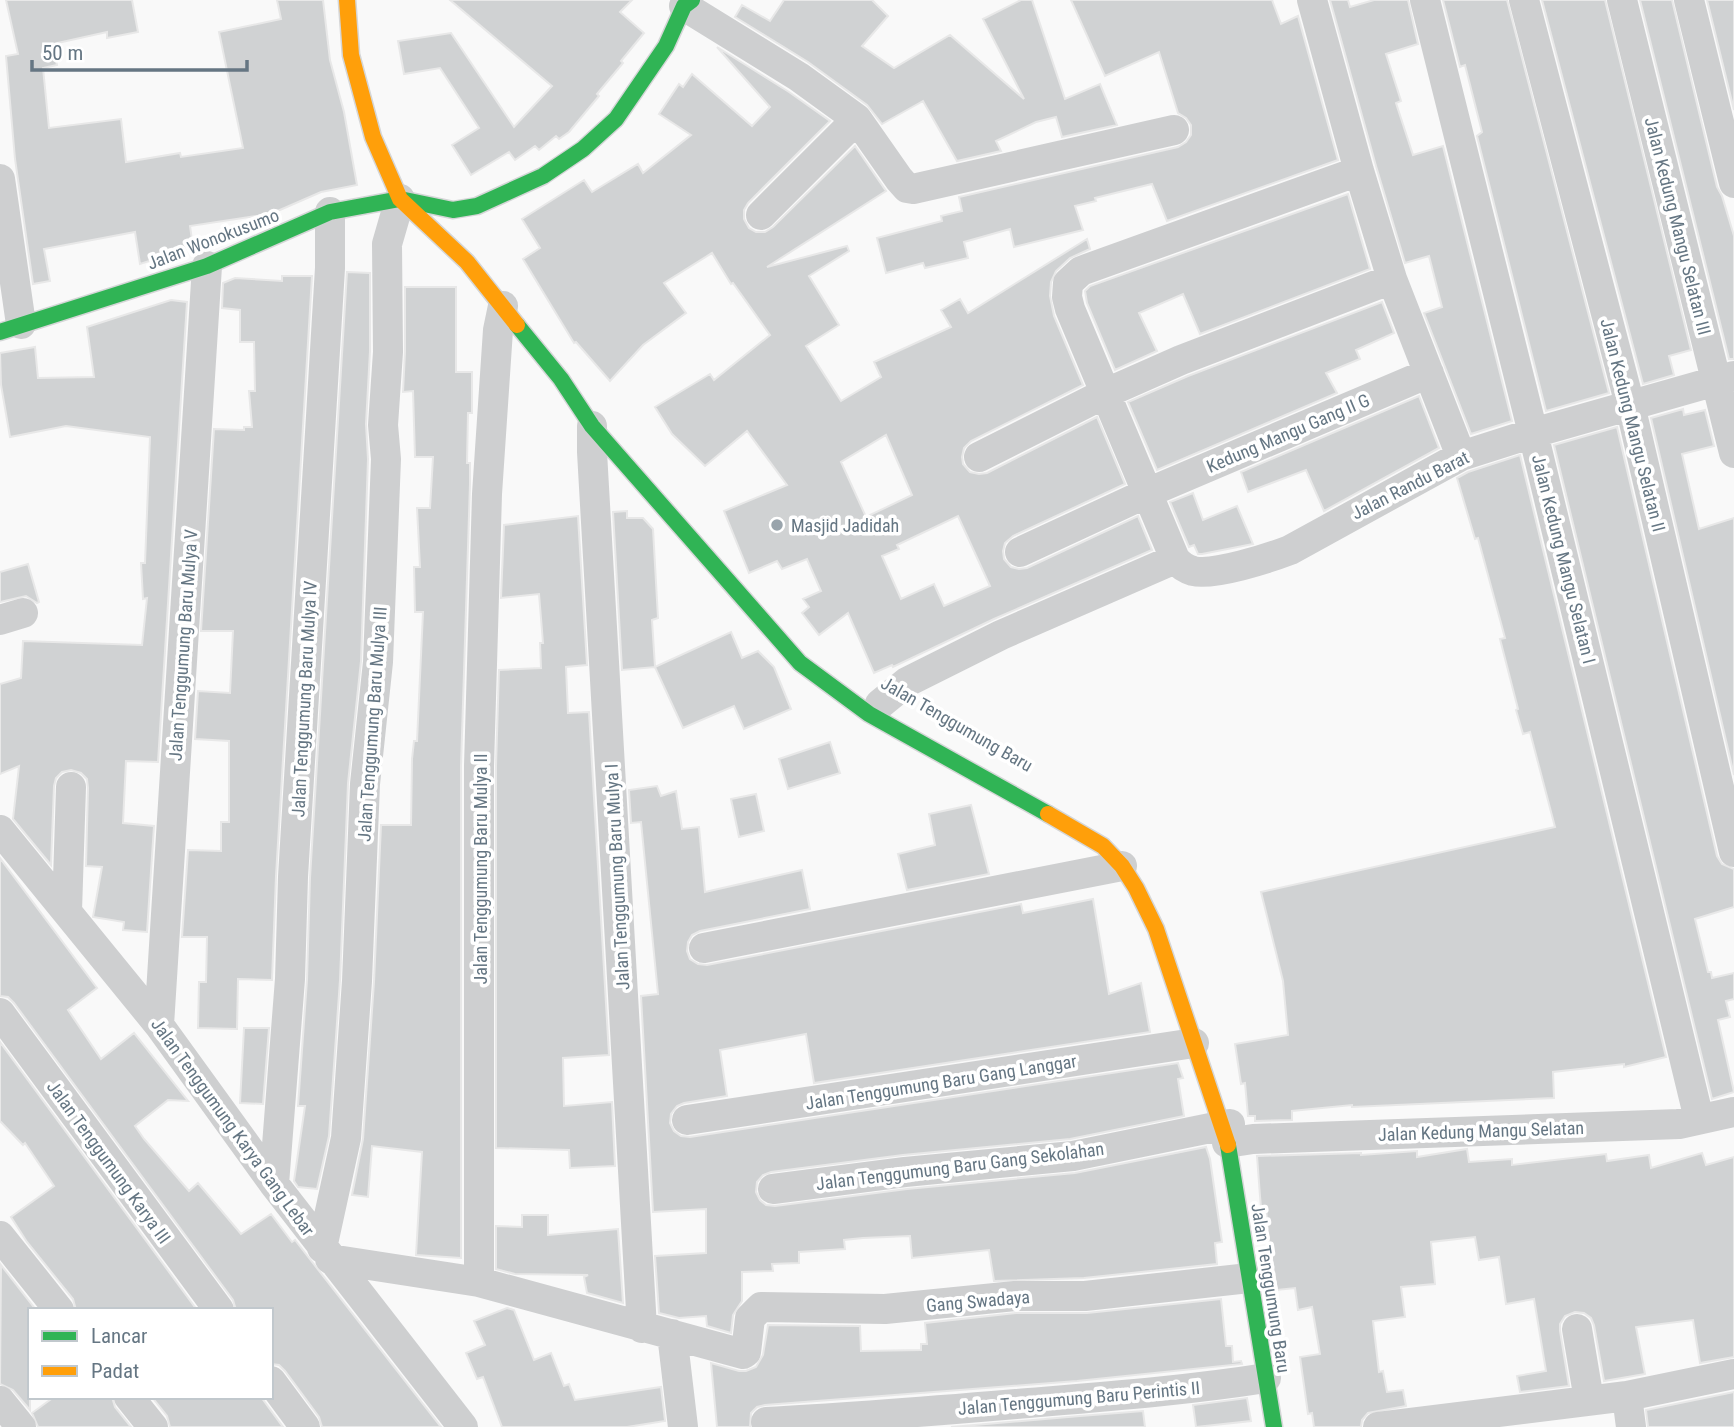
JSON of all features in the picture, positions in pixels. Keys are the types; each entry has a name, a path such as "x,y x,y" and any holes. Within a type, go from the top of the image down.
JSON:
{"street":[{"path":"347,0 351,55 369,126 390,181 400,199 453,210 477,206 543,176 583,149 616,119 666,46 688,3 857,118 907,188 913,189 1174,130"},
{"path":"1312,0 1392,279 1461,456"},
{"name":"Jalan Kedung Mangu Selatan I","path":"1425,0 1699,1119"},
{"name":"Jalan Kedung Mangu Selatan II","path":"1524,0 1630,405 1734,852"},
{"name":"Jalan Kedung Mangu Selatan III","path":"1622,0 1725,379 1734,453"},
{"path":"1689,0 1734,183"},
{"path":"761,215 857,118"},
{"path":"880,704 907,682 1002,635 1175,559 1104,394 1067,298 1068,283 1075,275 1359,171"},
{"path":"0,179 10,328"},
{"name":"Jalan Wonokusumo","path":"10,328 206,266 330,212 400,199"},
{"name":"Jalan Tenggumung Baru","path":"400,199 467,262 561,379 592,426 800,663 869,715 1084,834 1103,846 1122,866 1145,904 1156,929 1194,1042 1234,1139"},
{"name":"Jalan Tenggumung Baru Mulya III","path":"326,1253 346,1138 365,784 378,662 386,459 383,425 388,352 387,244 400,199"},
{"name":"Jalan Tenggumung Baru Mulya IV","path":"274,1184 290,979 294,863 329,282 330,212"},
{"name":"Jalan Tenggumung Baru Mulya V","path":"159,1025 206,266"},
{"path":"979,457 1104,394 1181,360 1392,279"},
{"name":"Jalan Tenggumung Baru Mulya II","path":"479,1282 480,766 487,494 498,330 503,306"},
{"name":"Kedung Mangu Gang II G","path":"1020,552 1147,493 1429,373"},
{"name":"Jalan Tenggumung Baru","path":"561,379 601,413 672,492"},
{"name":"Jalan Randu Barat","path":"1175,559 1186,569 1195,572 1268,559 1290,550 1461,456 1725,379"},
{"name":"Jalan Tenggumung Baru Mulya I","path":"592,426 642,1328"},
{"name":"Jalan Tenggumung Baru","path":"707,533 801,642 835,672 880,704 1082,819 1133,863 1164,913 1172,933 1208,1036 1234,1139 1249,1278 1274,1427"},
{"path":"66,911 71,787"},
{"name":"Jalan Tenggumung Karya Gang Lebar","path":"0,830 159,1025 326,1253 463,1427"},
{"path":"704,947 1122,866"},
{"name":"Jalan Tenggumung Karya III","path":"0,1013 218,1308"},
{"name":"Jalan Tenggumung Baru Gang Langgar","path":"687,1120 1194,1042"},
{"name":"Jalan Kedung Mangu Selatan","path":"1234,1139 1679,1124 1734,1112"},
{"name":"Jalan Tenggumung Baru Gang Sekolahan","path":"773,1189 905,1172 1234,1139"},
{"path":"0,1236 57,1308"},
{"path":"326,1253 479,1282 672,1334 683,1427"},
{"name":"Gang Swadaya","path":"672,1334 743,1354 746,1352 750,1318 761,1307 886,1309 1015,1296 1085,1296 1249,1278"},
{"path":"1577,1329 1589,1400"},
{"path":"1378,1427 1627,1396 1734,1374"},
{"name":"Jalan Tenggumung Baru Perintis II","path":"766,1422 933,1412 1213,1386 1266,1378"},
{"path":"273,1384 305,1427"},
{"path":"1627,1396 1631,1427"},
{"path":"131,1399 153,1427"},
{"path":"0,1401 21,1427"}],"building":[{"path":"6,0 132,0 138,32 107,38 107,32 53,44 57,65 43,68 49,128 121,119 126,162 180,153 181,157 243,148 219,32 281,19 277,0 323,0 330,60 344,112 357,185 321,192 257,220 256,216 190,226 193,247 140,264 135,232 44,249 50,281 33,284 15,159 6,56 18,54"},
{"path":"450,0 632,0 620,12 644,33 597,94 599,96 569,132 559,139 556,136 539,150 535,146 515,160 509,152 471,175 452,145 479,128 440,68 404,74 398,41 451,33 514,127 552,86"},
{"path":"784,0 872,0 888,16 862,46 894,68 950,35 1024,99 983,19 1021,0 1032,0 1065,99 1100,84 1117,125 1062,137 1056,117 1036,122 996,141 1001,151 957,161 923,101 882,124 867,105 808,62 735,17 742,5 770,21"},
{"path":"1071,0 1272,0 1281,24 1298,16 1338,160 1167,221 1152,184 1095,198 1096,201 1075,206 1083,230 1014,247 1010,229 964,242 968,258 925,268 923,263 886,273 877,238 942,221 941,216 962,211 959,197 1178,147 1191,135 1191,125 1178,113 1159,52 1105,76"},
{"path":"1330,0 1348,0 1350,7 1374,0 1408,0 1418,44 1386,54 1401,101 1396,103 1413,155 1443,146 1512,421 1471,434 1424,313 1442,307 1429,256 1405,263"},
{"path":"1443,0 1507,0 1609,393 1546,411 1477,136 1482,132 1465,65 1460,67"},
{"path":"1542,0 1605,0 1691,350 1669,356 1674,375 1643,384"},
{"path":"1640,0 1672,0 1717,187 1734,236 1734,359 1729,359"},
{"path":"1707,0 1734,0 1734,110"},
{"path":"717,47 830,121 748,203 744,210 744,219 749,228 756,232 765,232 773,227 855,146 886,191 767,267 847,246 849,251 809,276 839,325 806,346 841,401 881,377 874,362 951,327 941,310 960,299 968,313 1087,239 1090,249 1070,258 1056,271 1051,282 1050,296 1054,316 1083,385 971,441 964,448 963,464 970,472 987,473 1097,417 1125,484 1013,536 1005,543 1004,559 1011,567 1027,568 1138,516 1152,550 994,619 893,667 892,665 874,673 848,613 819,635 802,613 809,607 803,599 821,591 807,559 782,569 777,561 749,573 724,511 787,485 747,431 705,466 672,434 655,407 710,374 714,380 770,335 733,283 731,284 712,253 664,283 686,313 643,345 610,381 576,342 574,343 523,259 540,248 522,219 584,180 592,192 638,164 643,173 691,135 659,114 679,84 683,87 692,74 752,126 770,107","holes":["886,435 912,495 866,517 841,462","958,516 990,586 944,606 934,584 901,599 882,556 899,549 897,545"]},
{"path":"1348,194 1370,269 1200,334 1183,294 1139,313 1157,351 1115,370 1087,303 1085,291 1090,286"},
{"path":"347,272 370,273 366,424 368,459 361,661 348,783 340,980 329,1136 317,1189 298,1187 294,1181 305,1106 298,1106"},
{"path":"282,276 312,276 272,980 238,979 237,1029 198,1028 199,982 206,982 207,937 182,937 188,850 221,851 221,822 229,822 229,741 195,739 198,691 230,693 233,631 201,631 214,429 244,430 244,427 252,427 249,391 255,391 254,342 240,342 240,310 222,308 223,283 235,278 282,281"},
{"path":"405,287 456,287 456,372 472,372 472,413 468,413 467,463 470,463 470,484 461,766 461,1258 416,1255 422,1152 372,1146 368,1197 352,1195 363,1139 381,825 411,825 412,759 414,741 417,741 423,612 415,612 414,567 420,567 417,508 430,508 433,457 415,457 413,391 403,392"},
{"path":"171,300 187,302 158,762 126,761 123,823 154,826 147,932 123,930 124,922 93,917 102,867 86,866 88,788 87,779 81,773 71,770 62,772 56,778 51,865 13,819 19,766 0,774 0,684 21,678 23,641 142,645 147,598 143,599 141,563 145,563 150,437 66,426 10,437 1,385 0,353 35,347 38,378 94,377 87,327"},
{"path":"1382,302 1394,333 1356,350 1360,359 1326,373 1337,393 1157,470 1128,402 1188,376"},
{"path":"1419,396 1439,448 1324,511 1306,470 1248,492 1241,472"},
{"path":"1683,409 1684,415 1705,410 1714,446 1682,454 1699,529 1734,518 1734,775 1651,418"},
{"path":"1617,427 1717,856 1722,864 1734,869 1734,907 1695,919 1708,972 1711,972 1712,978 1734,973 1734,999 1726,1001 1730,1017 1718,1020 1734,1092 1712,1099 1554,445"},
{"path":"1520,455 1666,1057 1624,1067 1624,1064 1553,1072 1554,1098 1352,1105 1292,1111 1292,1120 1255,1121 1255,1116 1248,1116 1245,1083 1241,1084 1235,1044 1288,1035 1283,981 1261,892 1555,827 1530,732 1523,734 1516,710 1518,709 1500,639 1505,638 1478,538 1475,539 1457,478"},
{"path":"1193,493 1203,520 1237,506 1253,544 1202,554 1198,554 1194,545 1189,547 1170,502"},
{"path":"627,511 627,518 643,518 653,529 658,618 652,620 655,667 622,670 613,512"},
{"path":"578,516 587,665 566,667 568,713 589,712 609,1055 563,1058 564,1106 612,1102 615,1166 570,1168 569,1150 496,1148 496,766 499,670 541,668 540,643 543,643 539,594 501,598 504,525"},
{"path":"28,564 39,602 26,596 0,602 0,572"},
{"path":"731,632 742,658 758,651 774,667 791,709 744,729 734,706 683,728 655,667"},
{"path":"830,742 840,773 788,789 779,759"},
{"path":"657,786 661,796 676,791 682,829 699,827 705,892 802,870 810,909 700,931 692,935 687,951 690,959 698,964 707,965 1021,904 1023,913 1093,899 1109,994 1141,983 1150,1032 814,1083 806,1034 720,1050 727,1096 677,1106 671,1114 670,1123 674,1131 681,1136 690,1137 1178,1063 1183,1078 1178,1079 1184,1116 1070,1139 903,1155 771,1172 763,1175 757,1182 756,1192 766,1205 775,1206 907,1189 1075,1173 1206,1147 1222,1242 1215,1243 1217,1264 1084,1278 994,1281 989,1250 912,1258 910,1236 863,1238 844,1240 845,1249 799,1252 799,1263 772,1264 773,1271 742,1272 742,1301 733,1315 731,1333 707,1326 706,1316 679,1318 659,1313 655,1256 706,1253 706,1209 653,1212 641,996 658,994 641,822 631,823 629,790"},
{"path":"756,794 764,831 739,837 731,799"},
{"path":"971,805 989,874 907,890 898,854 935,845 929,814"},
{"path":"0,858 97,988 68,1010 101,1059 134,1033 188,1101 168,1100 135,1126 144,1139 189,1191 198,1183 241,1234 271,1214 292,1242 295,1240 441,1427 322,1427 319,1417 285,1371 279,1365 273,1364 273,1308 235,1308 233,1300 14,1003 8,997 0,996"},
{"path":"244,1028 269,1028 263,1104 240,1103"},
{"path":"0,1042 196,1308 75,1308 73,1299 27,1242 11,1217 54,1186 25,1143 23,1145 0,1121"},
{"path":"1467,1149 1469,1162 1512,1159 1512,1165 1606,1154 1607,1161 1649,1155 1651,1168 1702,1153 1706,1165 1734,1157 1734,1357 1700,1363 1693,1320 1636,1327 1645,1374 1604,1381 1594,1325 1591,1318 1584,1313 1575,1312 1565,1316 1560,1324 1569,1386 1520,1392 1517,1376 1546,1371 1534,1299 1506,1304 1499,1257 1479,1260 1475,1237 1431,1242 1435,1284 1401,1287 1405,1317 1373,1321 1379,1372 1383,1371 1387,1392 1403,1390 1406,1406 1368,1413 1362,1420 1361,1427 1314,1427 1312,1413 1308,1414 1300,1357 1320,1354 1312,1307 1298,1310 1295,1288 1277,1290 1266,1207 1261,1207 1257,1156 1361,1155 1417,1151 1417,1157"},
{"path":"522,1215 548,1215 548,1235 618,1229 623,1303 587,1293 584,1277 588,1275 515,1274 496,1269 496,1226 522,1227"},
{"path":"1,1265 34,1308 28,1308 30,1410 13,1390 0,1384"},
{"path":"1221,1299 1226,1346 1232,1346 1233,1362 1241,1361 1242,1364 1077,1381 765,1405 757,1407 751,1413 750,1427 717,1427 711,1363 739,1371 756,1367 763,1355 768,1325 860,1326 861,1351 921,1350 921,1344 927,1344 925,1323 1016,1313 1087,1313"},
{"path":"507,1308 514,1310 534,1360 551,1353 564,1386 569,1384 575,1400 661,1387 665,1421 627,1427 502,1427 483,1377 477,1379 466,1353 485,1345 474,1321"},
{"path":"1734,1392 1734,1427 1648,1427 1646,1410"},
{"path":"1247,1398 1251,1421 1196,1427 1193,1405"},
{"path":"51,1399 113,1399 115,1407 131,1427 38,1427 32,1413"},
{"path":"154,1399 262,1399 283,1427 170,1427 167,1416"},
{"path":"1143,1411 1145,1427 951,1427 1080,1416"}],"traffic: fast":[{"path":"0,332 207,266 330,212 400,199 453,210 477,206 543,176 583,149 616,119 666,46 684,6 692,0"},
{"path":"517,325 561,379 592,426 800,663 869,714 1048,814"},
{"path":"1228,1145 1274,1427"}],"traffic: slow":[{"path":"347,0 351,55 373,137 400,199 467,262 517,325"},
{"path":"1048,814 1103,846 1122,866 1136,888 1156,929 1228,1145"}],"place":[{"name":"Masjid Jadidah","path":"777,525"}]}
